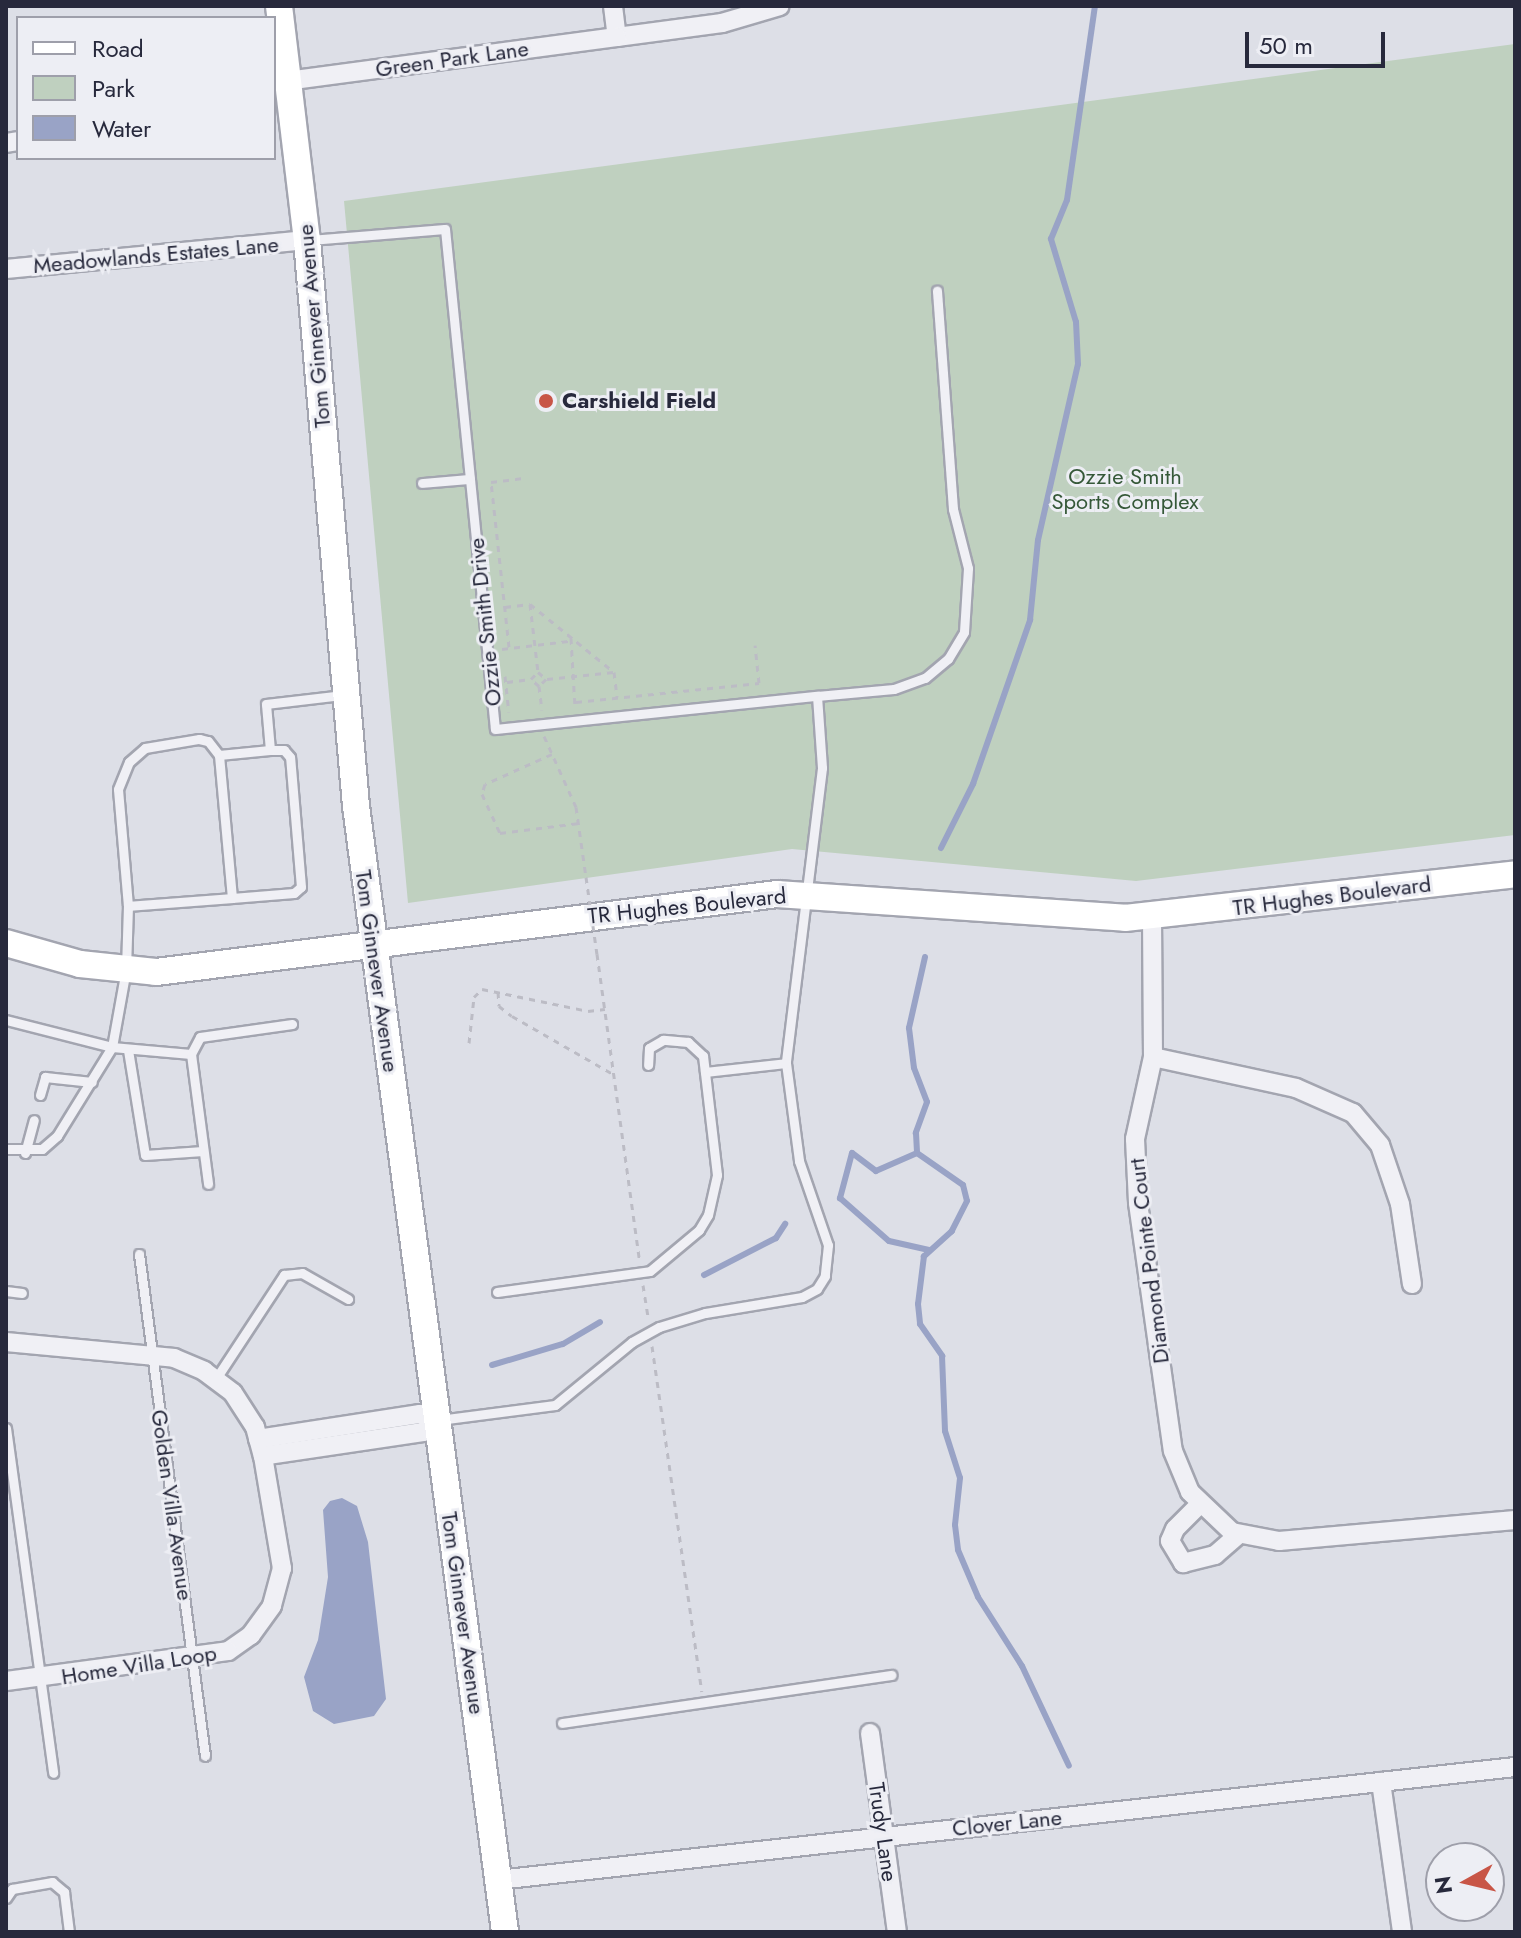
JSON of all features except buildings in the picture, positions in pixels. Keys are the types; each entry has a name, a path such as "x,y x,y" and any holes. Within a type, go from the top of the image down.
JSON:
{"main road":[{"name":"Tom Ginnever Avenue","path":"279,6 307,240 346,695 372,946 505,1932"},
{"name":"TR Hughes Boulevard","path":"6,943 80,964 156,972 239,964 740,896 804,894 1048,915 1152,916 1515,874"}],"street":[{"path":"613,6 617,37"},
{"name":"Green Park Lane","path":"287,81 722,23 780,6"},
{"name":"Meadowlands Estates Lane","path":"6,269 307,240"},
{"name":"Diamond Pointe Court","path":"1152,916 1153,1057 1135,1139 1138,1203 1173,1451 1200,1504 1239,1534 1279,1541 1333,1539 1515,1520"},
{"path":"1153,1057 1296,1088 1353,1113 1380,1145 1400,1204 1412,1284"},
{"name":"Home Villa Loop","path":"6,1342 174,1358 233,1393 261,1448 282,1568 272,1606 251,1635 228,1651 41,1680 6,1681"},
{"path":"261,1448 423,1432 437,1421"},
{"path":"1200,1504 1175,1529 1170,1541 1183,1563 1215,1555 1239,1534"},
{"name":"Trudy Lane","path":"870,1733 897,1932"},
{"name":"Clover Lane","path":"498,1880 1515,1767"},
{"path":"1381,1782 1402,1932"}],"lane":[{"name":"Ozzie Smith Drive","path":"307,240 445,229 495,729 817,696"},
{"path":"437,1421 555,1405 632,1342 659,1327 817,1289 829,1261 828,1245 799,1161 786,1063 804,894 822,768 817,696 894,689 925,678 948,659 964,632 968,568 953,509 937,291"},
{"path":"422,483 470,479"},
{"path":"270,750 266,704 346,695"},
{"path":"6,1149 25,1153 42,1149 57,1136 112,1047 126,969 128,906 115,800 129,762 145,748 199,739 208,741 219,755 232,898"},
{"path":"128,906 294,893 301,887 290,757 284,750 219,755"},
{"path":"6,1020 128,1050 191,1054"},
{"path":"208,1184 191,1054 200,1037 292,1024"},
{"path":"497,1292 650,1271 681,1250 704,1223 714,1196 715,1150 705,1072 696,1047 676,1039 649,1048 648,1065"},
{"path":"128,1050 145,1155 203,1151"},
{"path":"705,1072 786,1063"},
{"path":"40,1095 45,1077 92,1082"},
{"path":"25,1153 34,1120"},
{"name":"Golden Villa Avenue","path":"139,1254 205,1756"},
{"path":"215,1380 284,1275 302,1273 348,1299"},
{"path":"6,1291 22,1293"},
{"path":"6,1428 53,1773"},
{"path":"562,1723 892,1675"},
{"path":"6,1898 12,1889 52,1882 64,1892 69,1932"}],"path":[{"path":"509,647 491,482 525,478"},
{"path":"505,607 530,604 614,672 617,697"},
{"path":"530,604 538,672 546,679"},
{"path":"503,659 502,648 570,639"},
{"path":"565,708 576,707 570,639"},
{"path":"576,702 759,683 755,645"},
{"path":"505,671 510,714 520,713"},
{"path":"506,682 531,679 538,672"},
{"path":"539,686 546,679 614,672"},
{"path":"531,679 539,686 542,713"},
{"path":"531,712 553,710"},
{"path":"544,736 579,823 640,1262"},
{"path":"552,754 485,784 482,794 500,833 579,823"},
{"path":"469,1043 477,991 499,991 588,1011 605,1009"},
{"path":"499,991 499,1006 512,1016 613,1074"},
{"path":"643,1285 648,1320"},
{"path":"651,1343 703,1702"}],"green space":[{"name":"Ozzie Smith Sports Complex","path":"1515,44 1515,835 1136,881 792,849 408,903 344,201"}],"water":[{"path":"342,1498 357,1506 368,1542 386,1699 374,1716 334,1724 313,1711 304,1677 318,1640 328,1577 323,1510 330,1501"}],"waterway":[{"path":"941,848 973,784 1030,620 1038,540 1078,364 1076,322 1051,239 1067,200 1095,6"},
{"path":"925,957 909,1028 914,1068 927,1102 916,1133 917,1153 963,1185 967,1201 952,1231 924,1256 918,1304 920,1324 942,1356 945,1431 960,1478 955,1525 958,1550 978,1597 1022,1666 1069,1766"},
{"path":"917,1153 876,1171 852,1153 840,1198 889,1241 929,1250"},
{"path":"704,1275 776,1238 785,1224"},
{"path":"492,1365 563,1344 600,1322"}],"place":[{"name":"Carshield Field","path":"546,401"}]}
